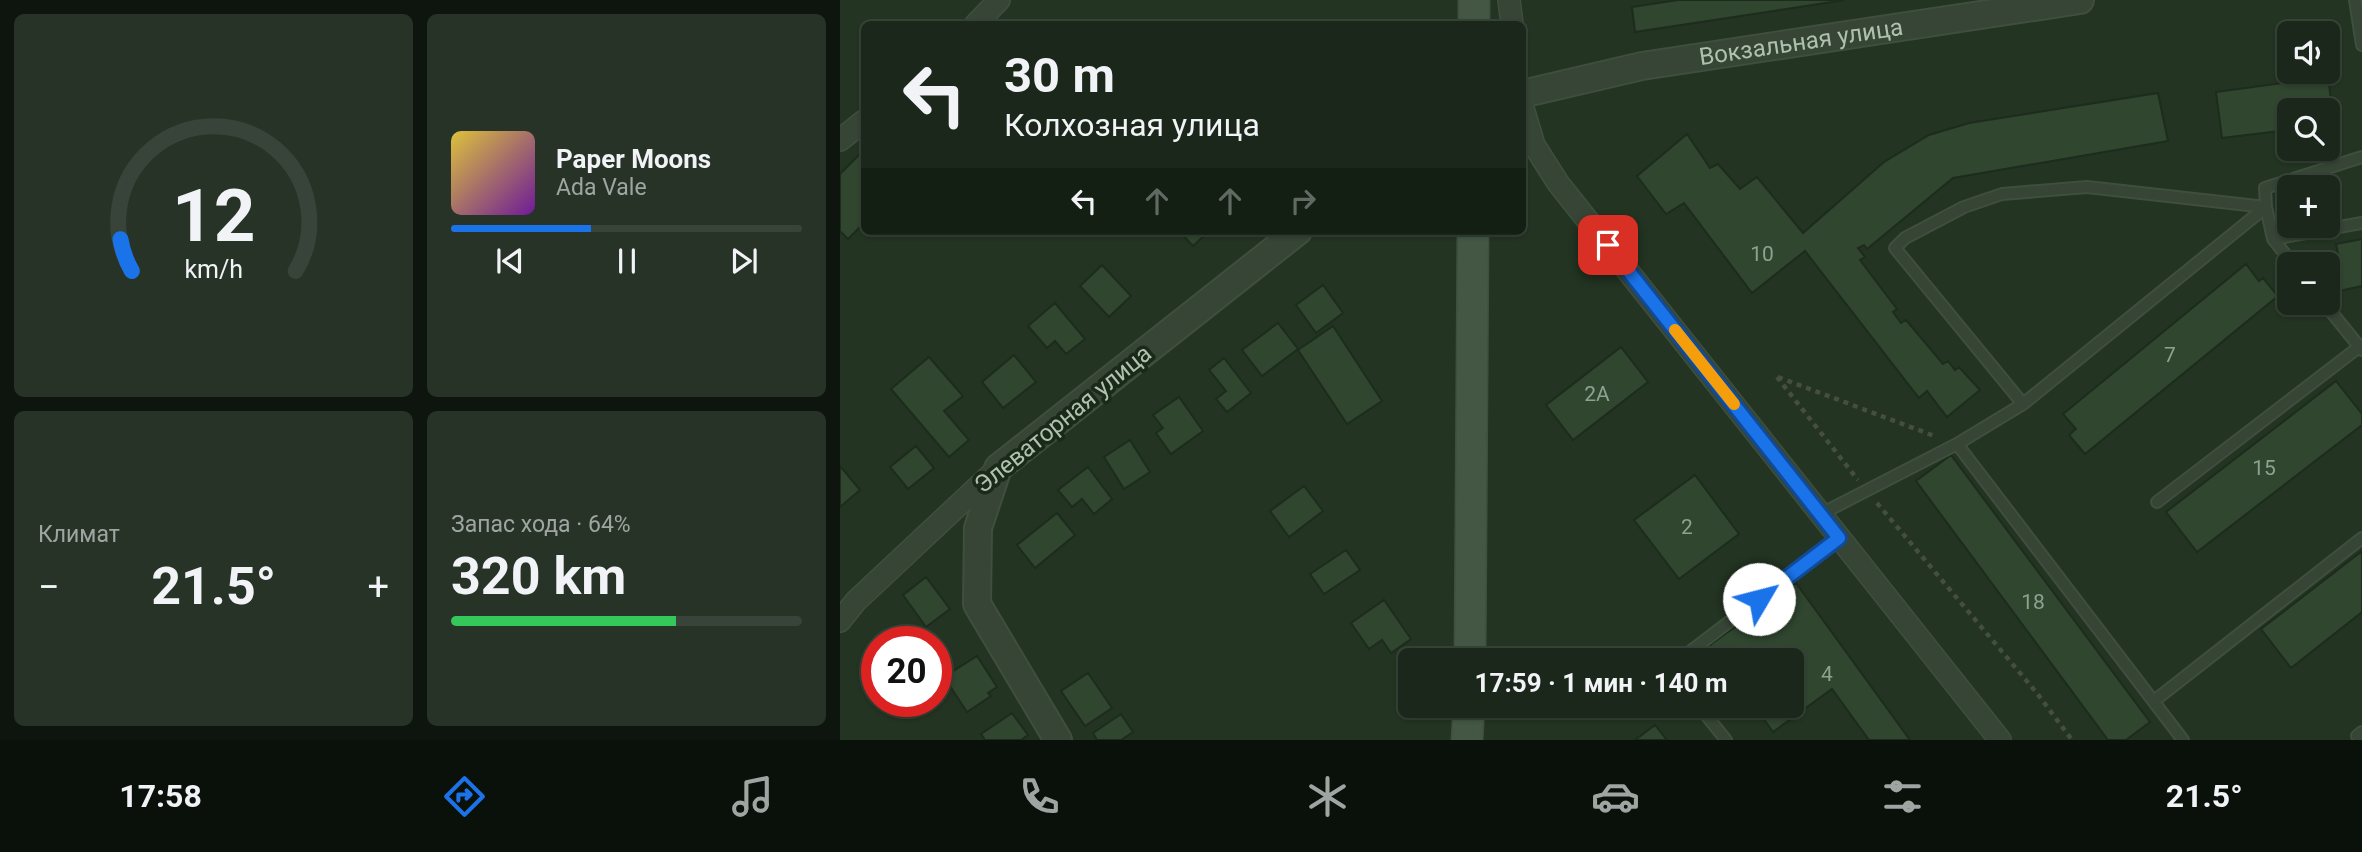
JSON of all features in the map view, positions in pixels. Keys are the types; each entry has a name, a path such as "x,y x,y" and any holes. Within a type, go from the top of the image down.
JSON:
{"main road":[{"path":"1474,0 1474,21"},
{"path":"1470,648 1473,235"},
{"path":"1468,740 1469,718"}],"street":[{"path":"979,21 999,0"},
{"path":"1509,0 1512,21"},
{"name":"Вокзальная улица","path":"1526,93 1642,66 2080,0"},
{"path":"1526,118 1534,145 1558,183 2000,740"},
{"path":"840,140 861,123"},
{"name":"Элеваторная улица","path":"840,621 856,601 998,468 1293,235"},
{"path":"998,468 978,528 978,604 1058,740"}],"lane":[{"path":"2356,0 2362,45"},
{"path":"2283,252 2273,239 2266,208 2265,188 2362,157"},
{"path":"2023,404 1895,248 1905,238 1964,207 2002,194 2087,187 2266,208"},
{"path":"1821,514 1957,444 2023,404 2266,208"},
{"path":"2273,239 2362,223"},
{"path":"2157,502 2361,348 2334,315"},
{"path":"1957,444 2181,739"},
{"path":"1695,648 1839,538"},
{"path":"2154,701 2362,538"},
{"path":"1708,718 1726,740"}],"path":[{"path":"1957,444 1777,377 1867,492 2036,692 2072,740"}],"building":[{"path":"1678,0 1845,0 1635,32 1632,7"},
{"path":"2277,84 2329,84 2331,98 2277,98 2277,131 2222,138 2216,92"},
{"path":"2158,93 2168,141 1953,178 1867,249 1864,245 1858,248 1865,257 1860,260 1897,309 1893,312 1901,323 1906,320 1943,364 1948,361 1955,370 1959,367 1980,390 1947,417 1927,391 1919,398 1805,251 1752,293 1684,203 1666,214 1637,176 1687,134 1710,168 1718,164 1740,189 1757,177 1803,233 1884,162 1929,135 1969,123"},
{"path":"861,153 861,226 848,239 840,231 840,174"},
{"path":"1183,235 1205,235 1193,246"},
{"path":"2362,239 2362,286 2340,291 2340,252 2336,244"},
{"path":"2246,264 2259,281 2263,278 2277,295 2085,454 2069,435 2076,429 2063,414"},
{"path":"1102,265 1131,296 1109,317 1080,286"},
{"path":"1323,285 1343,313 1316,333 1296,305"},
{"path":"1055,303 1085,339 1066,354 1055,341 1047,348 1028,326"},
{"path":"1278,323 1298,349 1262,376 1242,350"},
{"path":"1333,326 1382,401 1347,424 1298,350"},
{"path":"1621,347 1648,382 1573,440 1546,405"},
{"path":"1014,355 1036,382 1003,408 982,382"},
{"path":"929,357 963,396 944,411 969,440 949,457 891,389"},
{"path":"1224,358 1251,393 1227,412 1216,399 1226,391 1209,370"},
{"path":"2336,381 2362,414 2362,425 2197,552 2166,512"},
{"path":"1179,397 1203,431 1171,454 1156,433 1163,428 1153,415"},
{"path":"1130,440 1150,472 1124,489 1104,457"},
{"path":"916,446 934,468 908,489 890,467"},
{"path":"1951,455 2150,722 2126,740 2108,740 1916,481"},
{"path":"840,466 860,490 840,507"},
{"path":"1088,467 1112,499 1094,514 1082,499 1072,507 1058,490"},
{"path":"1695,475 1739,534 1679,579 1634,520"},
{"path":"1304,486 1323,511 1289,537 1270,511"},
{"path":"1057,513 1075,535 1035,568 1017,545"},
{"path":"1346,550 1360,570 1324,594 1310,574"},
{"path":"2362,551 2362,612 2291,668 2261,629"},
{"path":"926,577 950,609 925,626 903,595"},
{"path":"1796,583 1910,740 1869,740 1832,689 1804,709 1804,648 1712,648 1710,645"},
{"path":"1384,600 1411,639 1391,653 1382,640 1369,649 1351,623"},
{"path":"977,656 997,687 988,693 991,696 967,712 952,689 952,672"},
{"path":"1088,673 1112,708 1085,726 1061,691"},
{"path":"1012,713 1028,735 1021,740 985,740 981,734"},
{"path":"1121,714 1133,732 1121,740 1097,740 1093,733"},
{"path":"1763,718 1792,718 1773,732"},
{"path":"1655,725 1667,740 1635,740"}],"slow traffic":[{"path":"1675,330 1734,404"}],"route":[{"path":"1608,245 1839,538 1759,599"}]}
